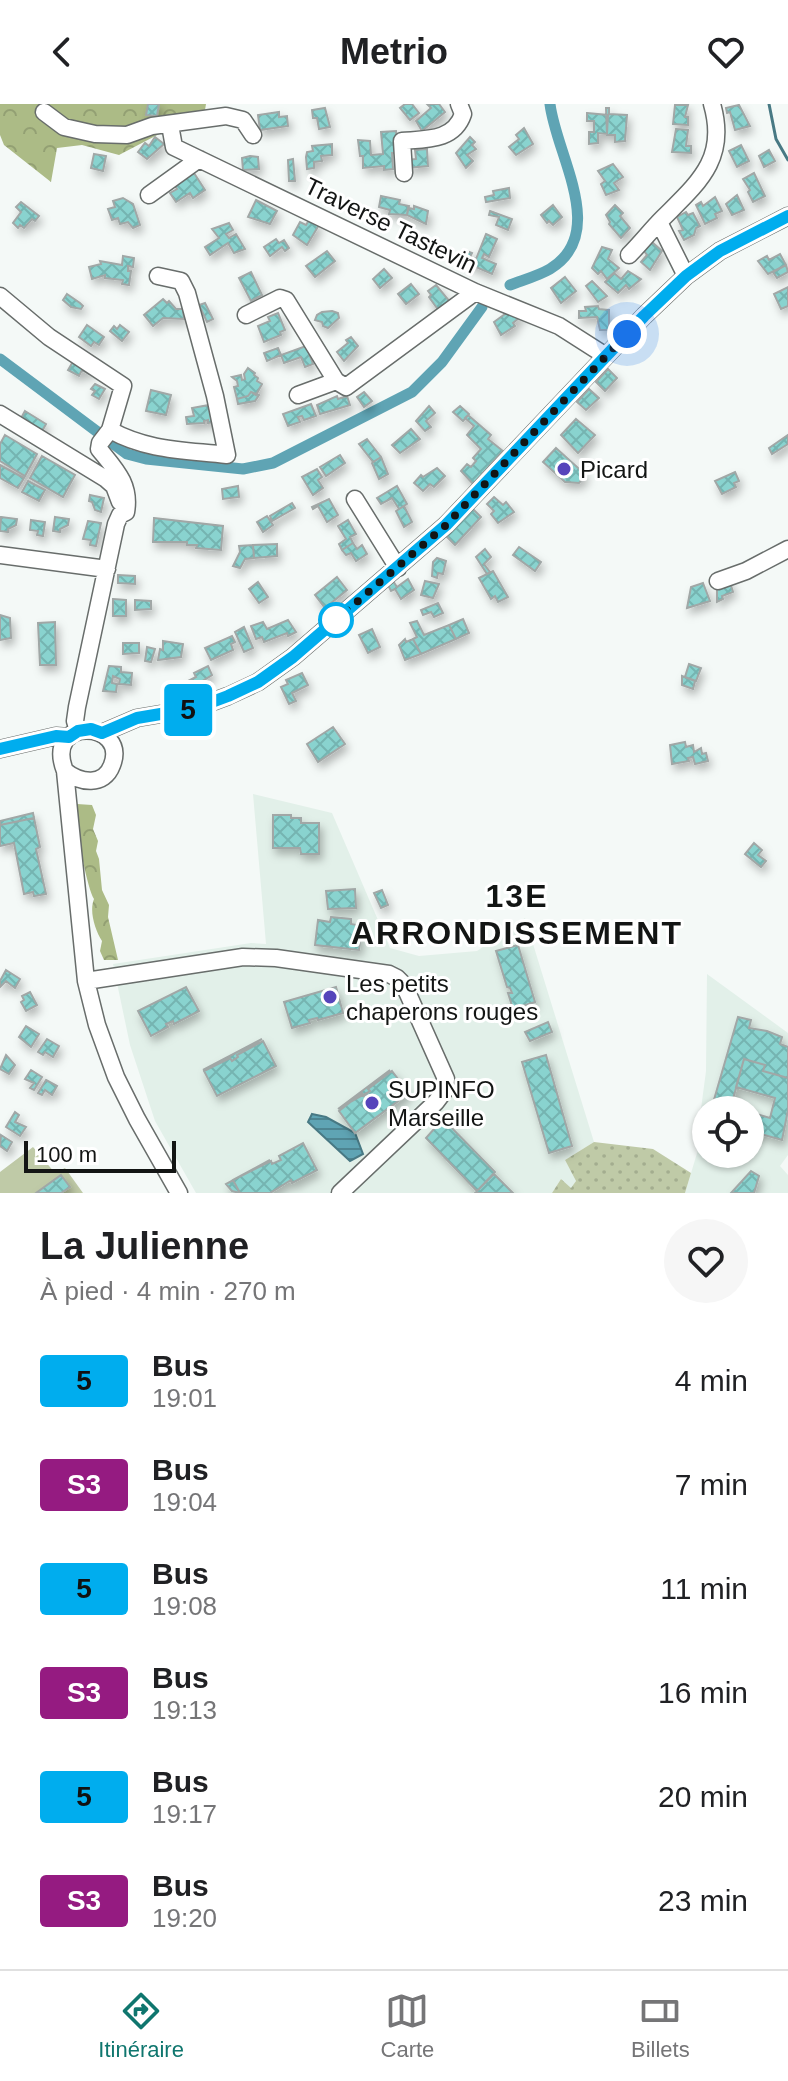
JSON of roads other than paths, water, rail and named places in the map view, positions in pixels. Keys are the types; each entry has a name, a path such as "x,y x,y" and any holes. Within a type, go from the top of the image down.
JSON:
{"street":[{"path":"404,173 402,134 442,138 460,122 463,114 459,104"},
{"path":"629,255 702,180 714,150 715,115 712,104"},
{"path":"44,112 64,127 95,134 127,135 152,126 226,116 243,120 253,135"},
{"name":"Traverse Tastevin","path":"170,125 174,147 475,292 559,326 606,356"},
{"path":"149,195 199,159"},
{"path":"114,753 126,733 142,723 206,704 258,682 293,657 446,525 686,276 720,251 788,216"},
{"path":"659,222 686,276"},
{"path":"110,430 131,442 150,447 227,455 215,396 187,293 181,281 158,276"},
{"path":"246,315 280,298 286,300 336,381 346,387 475,292"},
{"path":"0,296 49,337 123,386 110,430 99,449 128,488 126,512 120,515"},
{"path":"298,395 336,381"},
{"path":"0,414 106,479 114,486 120,499 120,515 75,721 85,733 110,742 114,753 113,765 107,774 97,780 86,782 75,779 52,747 35,740"},
{"path":"355,499 398,568"},
{"path":"718,581 746,571 788,549"},
{"path":"0,555 107,569"},
{"path":"0,749 56,736 85,733 137,718 169,714"},
{"path":"85,733 63,763 86,981 97,1025 116,1077 179,1193"},
{"path":"70,818 77,795 86,782"},
{"path":"86,981 243,957 276,958 389,974 397,978 404,985 446,1079 445,1090 340,1193"}],"water":[{"path":"312,1114 326,1117 355,1133 363,1154 350,1161 308,1122"}],"waterway":[{"path":"510,285 550,269 567,254 576,235 578,214 574,192 550,104"},
{"path":"769,104 776,139 788,160"},
{"path":"0,359 127,454 146,459 243,469 273,463 412,392 442,362 482,307"}],"place":[{"name":"Picard","path":"564,469"},
{"name":"Les petits chaperons rouges","path":"330,997"},
{"name":"SUPINFO Marseille","path":"372,1103"}],"district":[{"name":"13E ARRONDISSEMENT","path":"517,914"}]}
